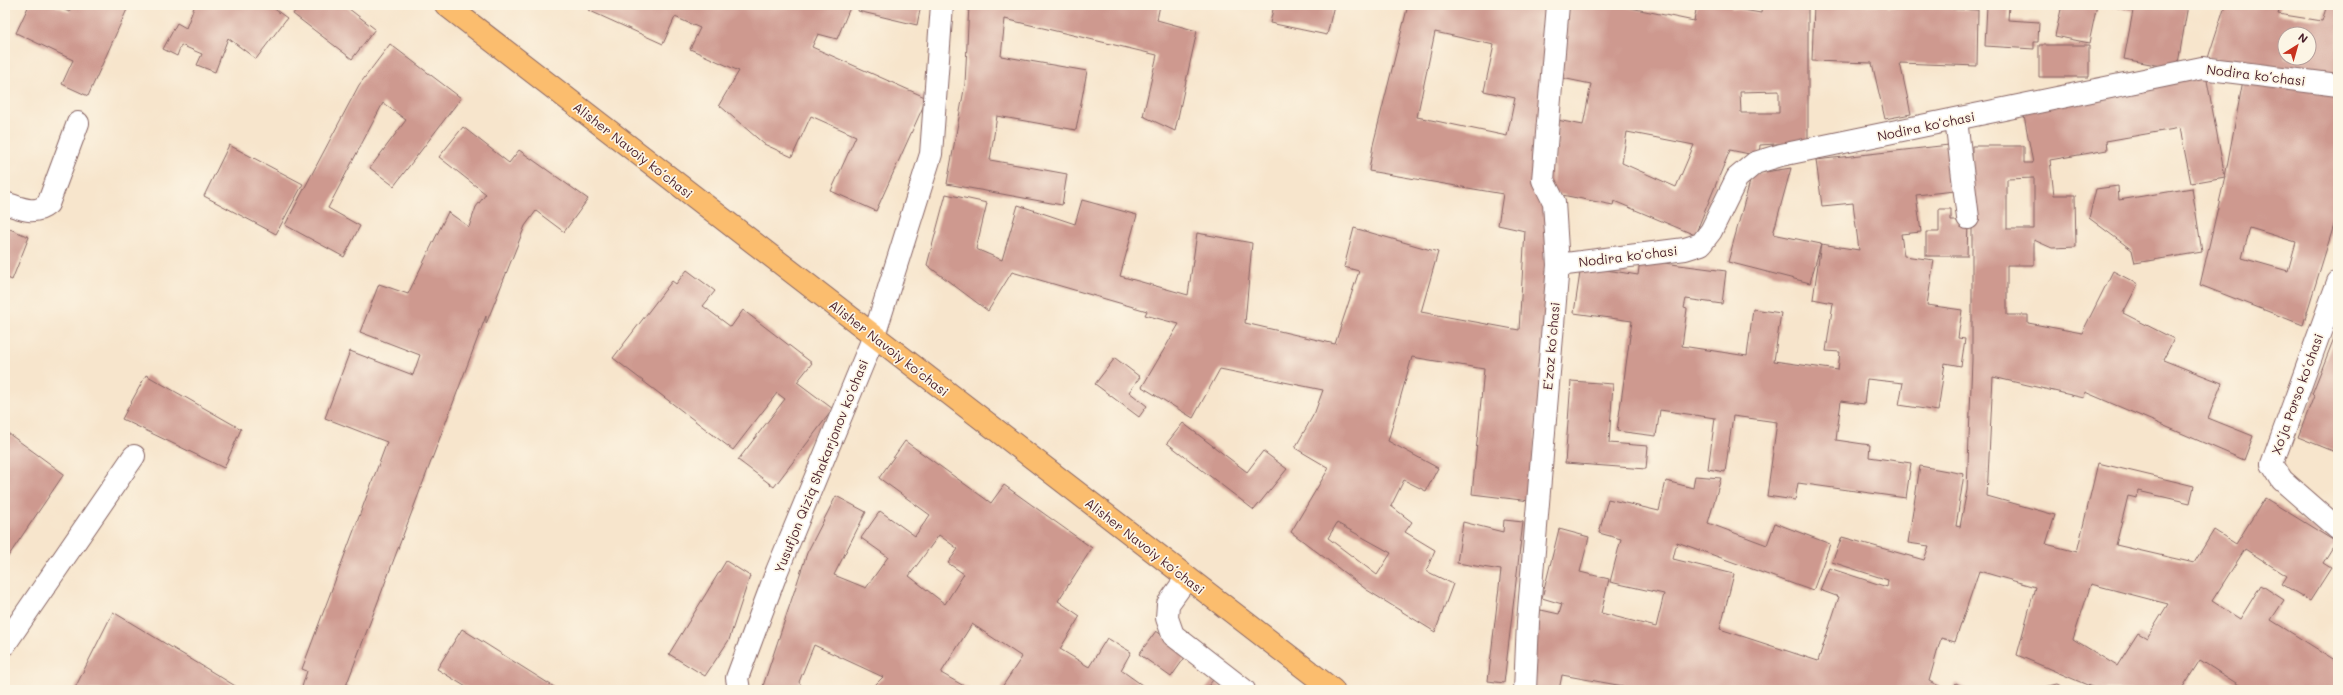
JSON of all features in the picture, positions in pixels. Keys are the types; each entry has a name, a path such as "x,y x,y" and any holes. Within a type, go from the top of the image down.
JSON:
{"main road":[{"name":"Alisher Navoiy koʻchasi","path":"446,5 1186,579 1333,690"}],"street":[{"name":"Yusufjon Qiziq Shakarjonov koʻchasi","path":"739,690 737,678 777,571 874,336 931,154 942,5"},
{"name":"Eʻzoz koʻchasi","path":"1525,690 1528,622 1558,265 1554,202 1543,180 1558,5"},
{"name":"Nodira koʻchasi","path":"1558,265 1685,249 1701,244 1711,231 1737,178 1755,163 1780,155 1956,120 2202,68 2338,85"},
{"path":"1956,120 1968,218"},
{"path":"5,203 29,211 41,210 48,204 78,123"},
{"name":"Xoʻja Porso koʻchasi","path":"2338,282 2272,464 2282,480 2338,529"},
{"path":"5,644 134,456"},
{"path":"1186,579 1168,604 1168,618 1173,635 1244,690"}],"building":[{"path":"29,5 54,5 69,12 72,5 129,5 88,96 62,84 73,60 16,33"},
{"path":"195,5 269,5 287,18 256,59 228,38 215,72 197,65 202,54 181,45 177,56 163,49 177,23 186,28"},
{"path":"299,5 344,5 375,29 352,59 293,14"},
{"path":"590,5 851,5 837,39 818,34 812,47 927,98 876,211 831,191 856,136 811,116 792,157 764,144 719,105 739,71 690,49 700,28 675,17 663,44 588,10"},
{"path":"859,5 921,5 917,25 858,11"},
{"path":"969,5 1160,5 1157,20 1197,31 1175,131 1143,116 1157,55 1005,19 1001,56 1087,71 1076,130 997,116 990,160 1067,174 1062,205 947,184 965,84"},
{"path":"1274,5 1334,5 1327,35 1270,23"},
{"path":"1408,5 1549,5 1553,232 1530,501 1472,494 1484,369 1412,357 1388,441 1438,468 1426,491 1404,480 1391,506 1412,522 1405,532 1435,550 1426,571 1453,584 1435,632 1367,590 1291,532 1329,468 1295,448 1315,412 1323,390 1220,369 1193,418 1142,387 1179,324 1145,315 1147,311 1012,272 988,311 927,265 946,194 987,203 976,249 1002,260 1018,205 1075,224 1082,200 1137,215 1120,276 1188,295 1197,233 1252,243 1245,323 1335,344 1359,271 1344,267 1354,228 1438,252 1421,312 1519,330 1525,231 1498,225 1503,194 1369,171 1373,145","holes":["1435,32 1494,45 1484,91 1515,98 1507,136 1417,117","1337,523 1391,553 1377,575 1328,538"]},
{"path":"1561,5 1616,5 1694,21 1697,5 1732,5 1731,8 1761,13 1762,5 1808,5 1808,142 1760,145 1759,156 1730,150 1695,235 1614,201 1613,205 1552,193 1557,120 1583,125 1591,84 1557,77","holes":["1779,91 1779,113 1741,113 1740,92","1627,132 1694,145 1676,187 1622,163"]},
{"path":"1814,5 1887,5 1887,7 1894,7 1895,5 1953,5 1952,9 1978,10 1977,66 1900,63 1911,114 1885,119 1872,63 1812,61"},
{"path":"1987,5 2009,5 2008,20 2039,22 2038,42 2034,42 2034,49 1985,46"},
{"path":"2062,5 2097,5 2089,43 2055,36"},
{"path":"2105,5 2188,5 2177,69 2124,59 2133,11"},
{"path":"2225,5 2281,5 2278,14 2322,21 2327,5 2338,5 2338,78 2208,58"},
{"path":"390,44 461,98 394,186 370,168 406,120 383,103 328,208 360,226 344,257 285,225 359,85"},
{"path":"2039,45 2089,45 2089,77 2039,77"},
{"path":"2206,75 2225,177 2191,183 2180,128 2106,141 2107,150 2050,160 2054,195 2075,195 2076,247 2052,248 2034,240 2034,265 2007,265 2007,315 2028,315 2028,323 2082,333 2113,271 2138,284 2123,313 2174,339 2163,360 2222,383 2208,418 2253,436 2244,460 2085,392 2084,398 1993,377 1987,496 2055,515 2046,544 2077,552 2098,463 2194,486 2190,503 2138,491 2137,498 2128,496 2116,545 2194,563 2214,530 2236,544 2265,498 2336,542 2323,563 2331,568 2310,601 2282,584 2287,576 2245,549 2212,601 2240,619 2261,585 2284,600 2271,620 2338,662 2338,690 2247,690 2200,660 2181,690 2099,690 2017,655 2035,587 1979,571 1955,642 1941,638 1929,681 1947,690 1622,690 1623,686 1562,675 1559,690 1525,690 1533,637 1541,610 1559,614 1562,604 1542,598 1559,529 1589,537 1580,572 1609,579 1601,613 1656,627 1664,594 1610,582 1621,539 1599,533 1608,499 1659,511 1666,481 1693,488 1695,476 1721,478 1708,523 1767,545 1775,523 1830,544 1813,591 1677,542 1673,559 1734,574 1720,629 1818,661 1839,597 1820,590 1829,568 1887,587 1888,580 1832,562 1842,537 1924,560 1929,546 1908,543 1920,466 1964,474 1956,526 1960,527 1967,490 1972,360 1972,146 2024,146 2024,163 2033,163 2023,110","holes":["2034,178 2034,229 2007,229 2007,179","2091,584 2168,604 2147,638 2138,633 2117,666 2073,639"]},
{"path":"2244,75 2338,92 2338,212 2303,325 2200,285 2225,177","holes":["2250,228 2296,242 2288,271 2242,258"]},
{"path":"463,127 509,163 519,150 588,199 564,232 536,211 525,226 486,324 486,316 346,686 357,690 301,690 307,671 302,669 387,442 325,418 350,351 413,375 420,355 360,332 379,284 408,294 448,212 469,227 476,207 486,194 439,157"},
{"path":"229,145 303,184 276,234 204,196"},
{"path":"1949,145 1955,191 1916,195 1921,232 1901,234 1904,256 1934,260 1927,305 1962,310 1958,338 1965,339 1961,366 1945,363 1938,411 1899,405 1903,383 1867,379 1864,404 1841,401 1836,440 1870,445 1869,457 1911,463 1906,498 1798,483 1795,500 1767,496 1777,422 1733,416 1725,472 1708,469 1715,418 1660,410 1656,436 1617,431 1632,321 1574,313 1581,266 1638,275 1640,260 1726,271 1722,304 1686,299 1684,308 1687,309 1682,346 1747,356 1753,309 1781,313 1774,361 1838,370 1840,352 1826,351 1833,303 1813,299 1821,244 1859,250 1853,203 1822,206 1816,160"},
{"path":"1791,168 1773,234 1821,244 1810,283 1728,262 1752,174"},
{"path":"2118,186 2119,200 2192,188 2202,252 2135,263 2132,250 2089,218 2096,189"},
{"path":"1939,209 1951,209 1951,221 1968,221 1967,256 1926,256 1926,232 1939,232"},
{"path":"5,227 29,237 12,280 5,277"},
{"path":"687,270 715,291 703,306 731,327 743,310 812,363 797,382 833,409 774,487 738,460 785,399 777,393 733,450 613,358 672,281 676,284"},
{"path":"2338,328 2338,453 2298,437 2314,396 2312,394"},
{"path":"1115,358 1140,377 1129,392 1147,406 1139,417 1095,384"},
{"path":"146,375 241,429 224,468 122,419"},
{"path":"1571,381 1613,384 1609,443 1648,446 1646,469 1565,463"},
{"path":"1183,423 1247,472 1263,451 1287,469 1254,510 1167,443"},
{"path":"5,431 64,474 5,561"},
{"path":"905,441 991,503 1004,485 1092,548 1058,601 1080,616 1060,649 1089,667 1107,638 1131,652 1121,670 1149,690 1000,690 1022,657 972,624 941,673 971,690 870,690 883,677 814,645 799,682 804,690 767,690 763,686 807,553 836,496 866,512 834,575 866,588 888,557 861,538 880,511 915,536 930,515 879,478","holes":["939,535 958,549 948,563 964,574 945,604 909,576"]},
{"path":"1504,520 1523,522 1504,683 1488,681 1501,570 1457,563 1463,522 1503,532"},
{"path":"726,561 750,576 729,640 705,676 669,654"},
{"path":"113,612 242,690 74,690"},
{"path":"462,629 559,690 471,690 437,669"},
{"path":"1156,631 1188,653 1171,677 1139,654"},
{"path":"1213,680 1225,690 1205,690"},
{"path":"1956,683 1969,690 1953,690"},
{"path":"2057,684 2069,690 2041,690 2044,687"}]}
